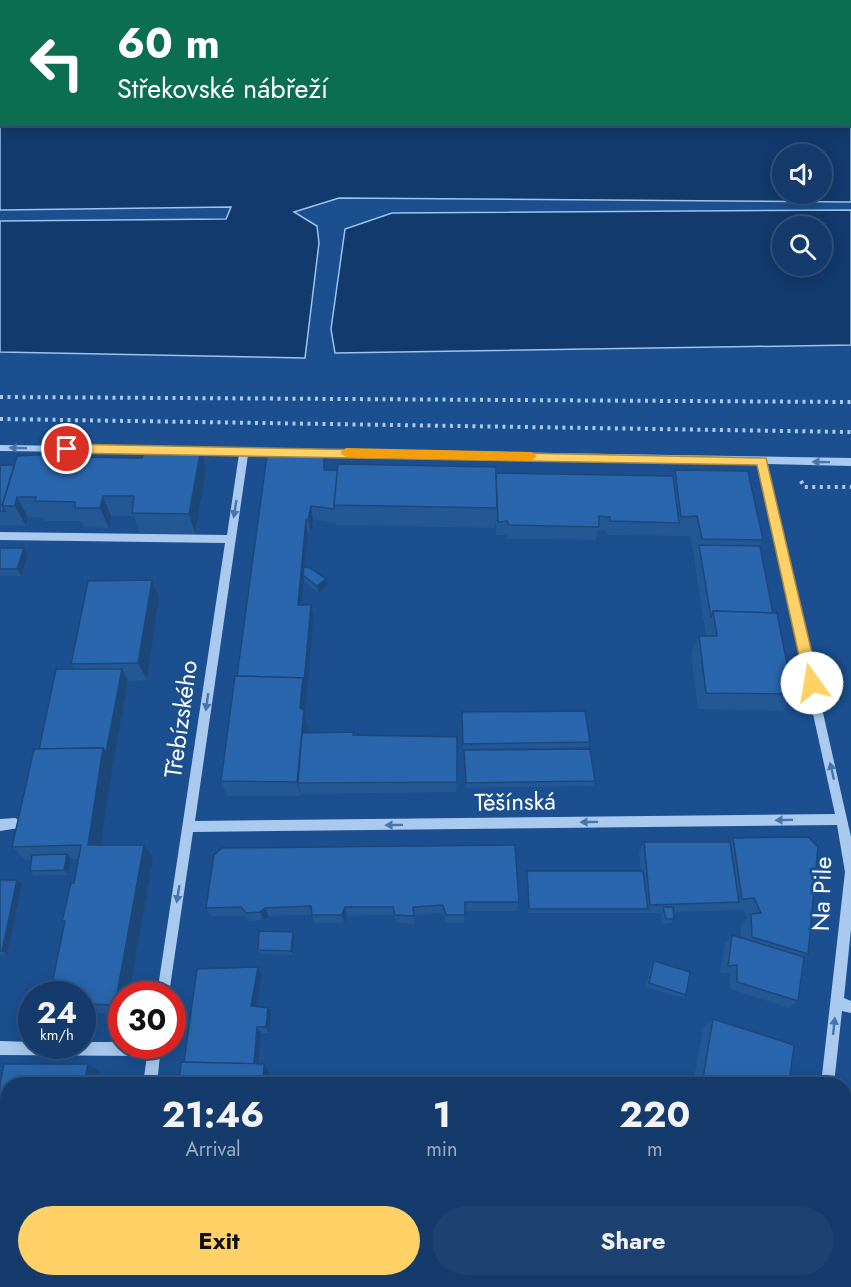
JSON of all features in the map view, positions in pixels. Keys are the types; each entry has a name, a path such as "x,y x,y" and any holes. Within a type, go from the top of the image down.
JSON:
{"street":[{"path":"0,448 851,462"},
{"name":"Třebízského","path":"165,981 244,451"},
{"name":"Na Pile","path":"762,461 842,819 851,872 829,1077"},
{"path":"0,536 231,539"},
{"name":"Těšínská","path":"188,827 842,819"},
{"path":"0,825 15,824"},
{"path":"837,1003 851,1007"},
{"path":"0,1048 108,1047"},
{"path":"151,1077 153,1059"}],"path":[{"path":"0,397 851,402"},
{"path":"0,419 851,432"}],"water":[{"path":"0,126 851,126 851,202 832,202 832,144 772,144 772,201 339,198 294,212 317,226 319,243 305,358 0,352 0,221 226,219 231,207 0,210"},
{"path":"851,210 851,345 335,353 331,329 345,229 392,213"}],"building":[{"path":"145,448 201,449 189,514 132,513 134,496 103,496 100,508 75,508 75,502 35,501 36,497 17,497 15,506 2,506 17,456 71,453 70,457 142,458"},
{"path":"267,455 324,456 324,470 338,470 334,509 311,506 308,520 306,520 298,605 311,605 304,683 303,678 237,676"},
{"path":"338,464 496,467 497,508 334,505"},
{"path":"0,465 14,465 2,506 5,511 0,511"},
{"path":"675,470 748,471 763,540 702,539 697,516 681,517"},
{"path":"496,473 673,476 679,523 610,521 610,517 599,516 599,527 509,525 507,521 498,522"},
{"path":"699,545 760,546 773,613 713,611 711,617"},
{"path":"0,548 24,548 17,569 0,569"},
{"path":"304,567 310,568 326,579 317,586 303,575"},
{"path":"152,580 138,663 71,664 88,581"},
{"path":"713,611 777,613 793,694 706,693 699,636 717,636"},
{"path":"56,669 122,669 106,753 103,748 39,749"},
{"path":"235,676 303,678 300,708 304,710 297,782 221,781"},
{"path":"585,711 590,742 463,744 462,712"},
{"path":"354,732 353,735 457,737 457,782 298,783 302,733"},
{"path":"103,748 88,845 144,845 119,981 108,981 108,1005 96,1004 96,981 53,981 65,921 62,921 71,883 74,883 81,845 12,847 34,749"},
{"path":"590,749 595,781 466,783 464,750"},
{"path":"808,837 818,847 808,954 752,937 751,914 761,913 754,898 742,899 733,838"},
{"path":"644,842 730,842 739,902 650,905"},
{"path":"515,845 519,902 465,902 465,915 446,915 443,905 413,907 414,916 395,915 393,907 345,907 342,915 312,915 311,906 265,908 260,912 246,913 241,907 206,908 214,855 222,848"},
{"path":"67,854 64,870 30,871 32,855"},
{"path":"527,871 643,871 648,909 529,909"},
{"path":"0,880 17,880 2,951 0,951"},
{"path":"663,907 673,907 674,919 666,919"},
{"path":"259,931 293,932 291,951 258,950"},
{"path":"732,935 804,957 798,1001 737,982 737,965 728,966"},
{"path":"654,961 690,972 686,995 649,983"},
{"path":"258,967 251,1006 268,1008 266,1027 257,1027 254,1064 184,1062 197,969"},
{"path":"713,1019 794,1045 790,1077 703,1077"},
{"path":"181,1062 264,1064 263,1077 180,1077"},
{"path":"4,1064 88,1064 85,1077 1,1077"}],"slow traffic":[{"path":"346,453 531,456"}],"route":[{"path":"67,449 762,461 812,683"}]}
